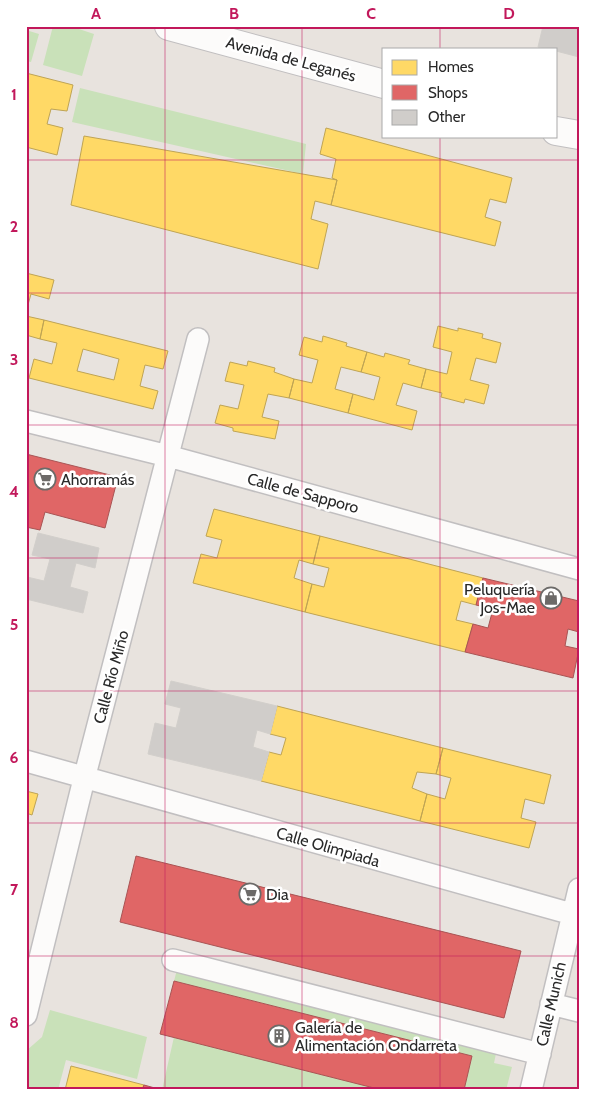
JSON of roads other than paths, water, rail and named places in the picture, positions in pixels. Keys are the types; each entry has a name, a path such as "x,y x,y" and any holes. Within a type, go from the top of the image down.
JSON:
{"street":[{"name":"Avenida de Leganés","path":"172,27 382,83"},
{"path":"558,131 579,136"},
{"name":"Calle Río Miño","path":"26,1015 84,779 198,339"},
{"name":"Calle de Sapporo","path":"26,421 168,456 579,569"},
{"name":"Calle Olimpiada","path":"26,761 84,779 572,914"},
{"name":"Calle Munich","path":"531,1090 579,889"},
{"path":"173,960 540,1054"},
{"path":"551,1004 579,1011"}],"place":[{"name":"Ahorramás","path":"45,479"},
{"name":"Peluquería Jos-Mae","path":"551,598"},
{"name":"Dia","path":"250,894"},
{"name":"Galería de Alimentación Ondarreta","path":"279,1036"}]}
